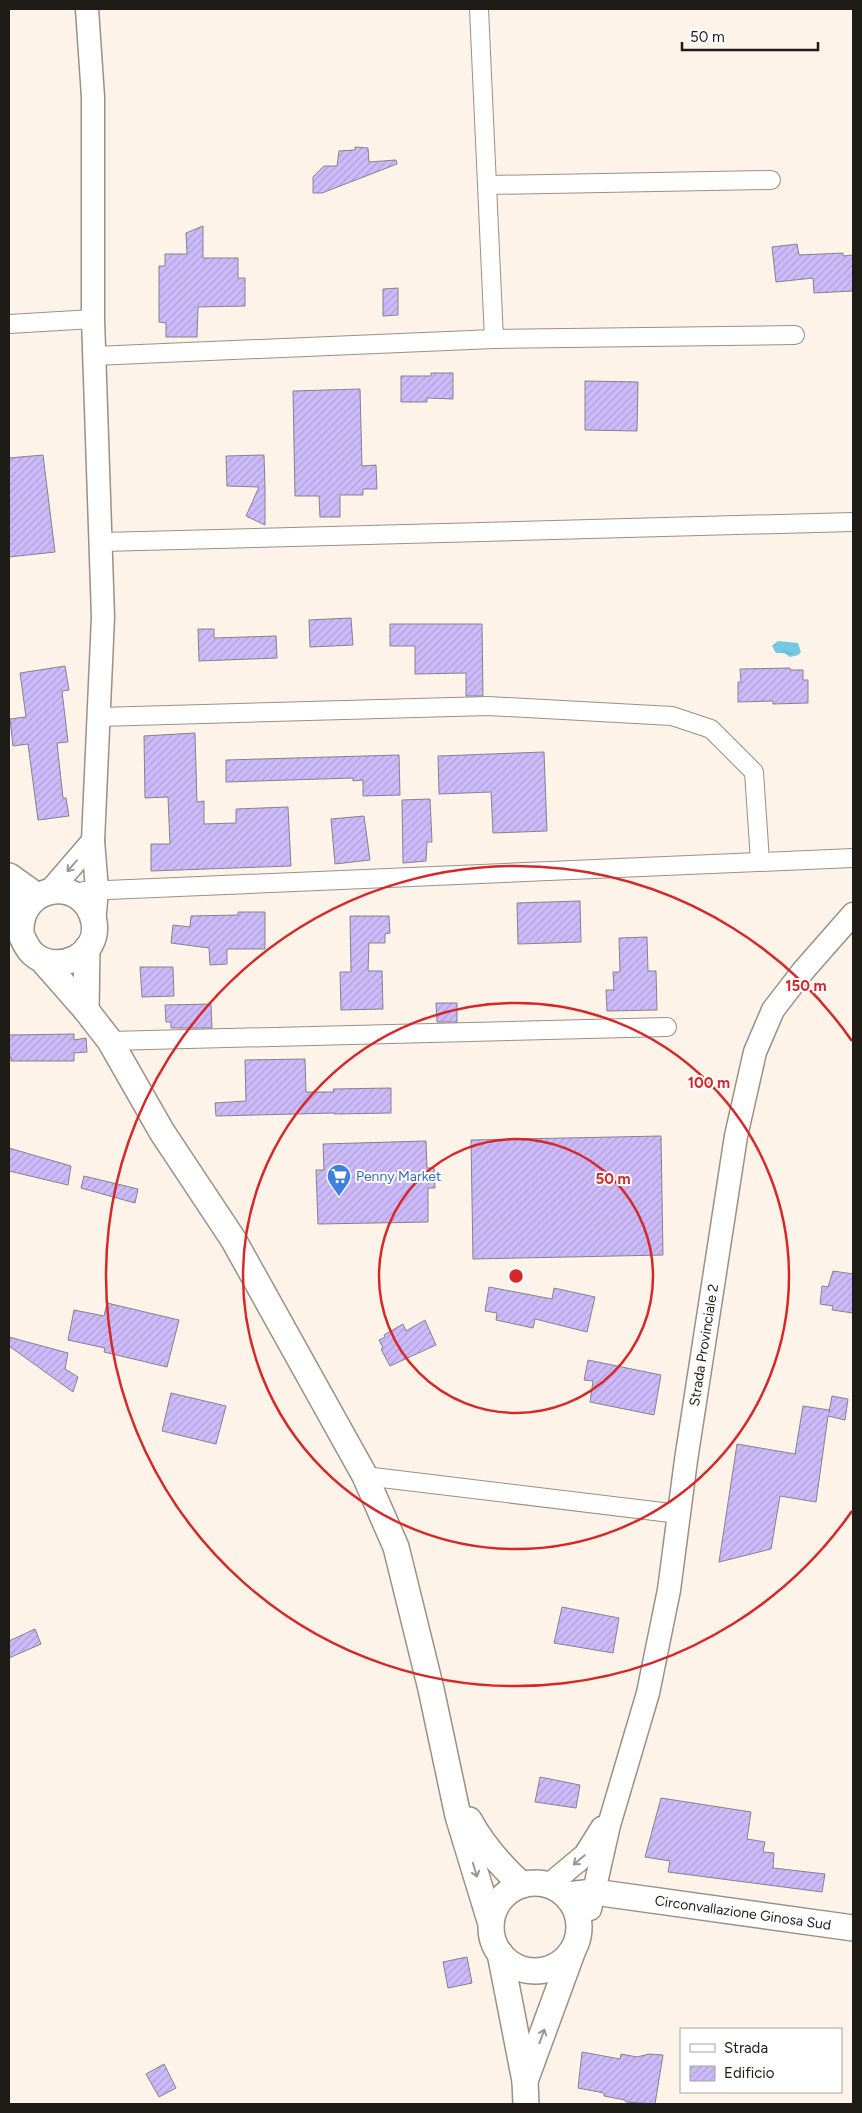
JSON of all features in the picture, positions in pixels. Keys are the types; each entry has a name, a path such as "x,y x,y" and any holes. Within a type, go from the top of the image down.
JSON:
{"main road":[{"path":"9,876 52,893 76,895 92,913 86,1010"},
{"path":"21,932 24,912 52,893"},
{"path":"9,902 25,944 33,954 43,961 86,1010 110,1041 162,1132 233,1239 365,1476 396,1547 431,1689 458,1816 491,1924 495,1944 500,1954 530,2097"},
{"path":"43,961 55,964 79,957 91,937"},
{"path":"453,1790 479,1839 496,1860 522,1885 510,1891 500,1900 494,1911 491,1924"},
{"name":"Circonvallazione Ginosa Sud","path":"522,1885 535,1883 558,1890 584,1920 610,1900 632,1898 853,1928"},
{"path":"558,1890 574,1906 579,1918 584,1920"},
{"path":"500,1954 510,1963 524,1970 538,1971 552,1968 564,1961 584,1920"},
{"path":"530,2097 584,1920"}],"street":[{"path":"87,9 93,98 93,319 102,542 103,617 94,841 97,890 91,937"},
{"path":"479,9 494,339"},
{"path":"487,186 771,180"},
{"path":"9,324 93,319"},
{"path":"94,356 494,339 794,335"},
{"path":"102,542 853,522"},
{"path":"99,716 488,706 672,716 711,729 754,772 760,861"},
{"path":"52,893 94,841"},
{"path":"52,893 853,858"},
{"name":"Strada Provinciale 2","path":"615,1805 648,1692 669,1590 736,1136 756,1052 773,1010 803,971 853,914"},
{"path":"110,1041 667,1027"},
{"path":"365,1476 679,1514"},
{"path":"558,1890 585,1855 615,1805"},
{"path":"584,1920 615,1805"}],"water":[{"path":"778,641 798,643 801,652 790,657 784,653 776,653 772,646"}],"building":[{"path":"355,147 368,148 369,162 396,160 397,164 322,193 313,193 313,177 324,166 337,166 339,151 355,150"},
{"path":"203,226 203,258 238,258 238,278 245,278 245,306 198,307 197,337 166,337 166,323 159,322 159,266 165,266 165,254 187,254 186,233"},
{"path":"797,244 799,255 843,253 843,256 853,255 853,291 814,293 813,278 776,282 772,247"},
{"path":"398,288 398,315 383,316 383,289"},
{"path":"431,373 453,373 453,399 427,398 427,402 401,402 401,376 431,376"},
{"path":"585,381 638,382 637,431 585,430"},
{"path":"360,389 362,466 376,465 377,489 363,489 363,495 340,495 340,517 320,517 319,496 295,496 293,391"},
{"path":"43,455 55,552 9,557 9,458"},
{"path":"264,455 265,525 246,516 259,487 227,486 226,456"},
{"path":"351,618 353,645 310,647 309,620"},
{"path":"390,624 482,624 483,696 466,696 466,673 415,674 415,646 390,646"},
{"path":"198,629 214,629 214,638 276,636 277,658 199,661"},
{"path":"65,666 69,690 62,691 68,742 57,743 63,798 66,798 69,816 38,820 28,744 13,746 10,719 26,717 20,673"},
{"path":"790,668 790,670 803,670 803,680 808,680 808,703 738,702 738,682 741,682 740,669"},
{"path":"195,733 197,802 204,801 204,824 236,823 236,809 288,807 291,866 151,871 151,844 170,844 168,797 145,798 144,736"},
{"path":"544,752 547,831 493,833 491,792 439,794 438,756"},
{"path":"399,755 400,795 363,796 363,780 353,781 353,778 226,782 226,760"},
{"path":"430,799 432,842 427,842 426,861 403,863 402,800"},
{"path":"364,816 370,860 335,864 331,819"},
{"path":"580,901 581,942 518,944 517,903"},
{"path":"238,912 265,912 265,949 227,949 227,964 210,965 209,948 171,943 173,925 190,927 191,916 238,915"},
{"path":"350,916 389,916 390,933 385,934 385,943 369,943 368,971 382,971 383,1009 341,1010 340,972 351,972"},
{"path":"647,937 648,971 656,971 657,1010 607,1011 606,990 614,990 613,972 620,972 619,938"},
{"path":"140,967 173,967 174,996 142,997"},
{"path":"436,1003 457,1003 457,1022 437,1022"},
{"path":"211,1004 212,1028 171,1028 171,1022 166,1022 165,1005"},
{"path":"74,1034 74,1040 86,1038 87,1052 74,1053 74,1061 11,1061 11,1057 9,1057 9,1035"},
{"path":"305,1059 306,1092 334,1092 333,1089 391,1088 391,1113 216,1116 215,1103 246,1101 245,1060"},
{"path":"661,1136 663,1255 473,1259 471,1140"},
{"path":"426,1141 427,1168 434,1168 435,1188 428,1188 428,1222 318,1224 316,1170 324,1170 323,1144"},
{"path":"9,1148 71,1166 68,1185 9,1171"},
{"path":"84,1176 138,1189 135,1203 81,1188"},
{"path":"833,1271 853,1274 853,1313 832,1310 833,1306 820,1304 822,1286 828,1287"},
{"path":"489,1287 552,1299 554,1288 595,1297 587,1332 535,1319 533,1328 496,1320 497,1313 485,1311"},
{"path":"107,1303 179,1320 167,1367 104,1352 105,1348 68,1340 74,1310 104,1316"},
{"path":"425,1320 436,1345 390,1366 381,1349 383,1348 379,1340 403,1324 406,1331"},
{"path":"9,1337 68,1353 65,1369 78,1377 73,1392 9,1346"},
{"path":"588,1360 661,1375 654,1415 590,1402 593,1381 584,1380"},
{"path":"171,1393 226,1406 216,1444 162,1431"},
{"path":"832,1396 848,1399 845,1420 828,1416 816,1502 780,1496 771,1549 719,1562 737,1444 795,1454 803,1406 829,1410 829,1412"},
{"path":"562,1607 619,1618 613,1653 554,1643"},
{"path":"35,1629 41,1644 9,1658 9,1641"},
{"path":"540,1777 580,1785 576,1808 535,1802"},
{"path":"661,1798 751,1812 747,1839 765,1842 763,1852 774,1853 773,1868 825,1874 822,1892 668,1872 670,1861 645,1857"},
{"path":"467,1957 472,1983 448,1988 443,1962"},
{"path":"582,2052 620,2059 621,2054 637,2057 649,2054 663,2055 655,2104 626,2102 625,2100 604,2096 604,2093 578,2088"},
{"path":"164,2064 176,2088 159,2097 146,2074"}],"place":[{"name":"Penny Market","path":"339,1197"}]}
